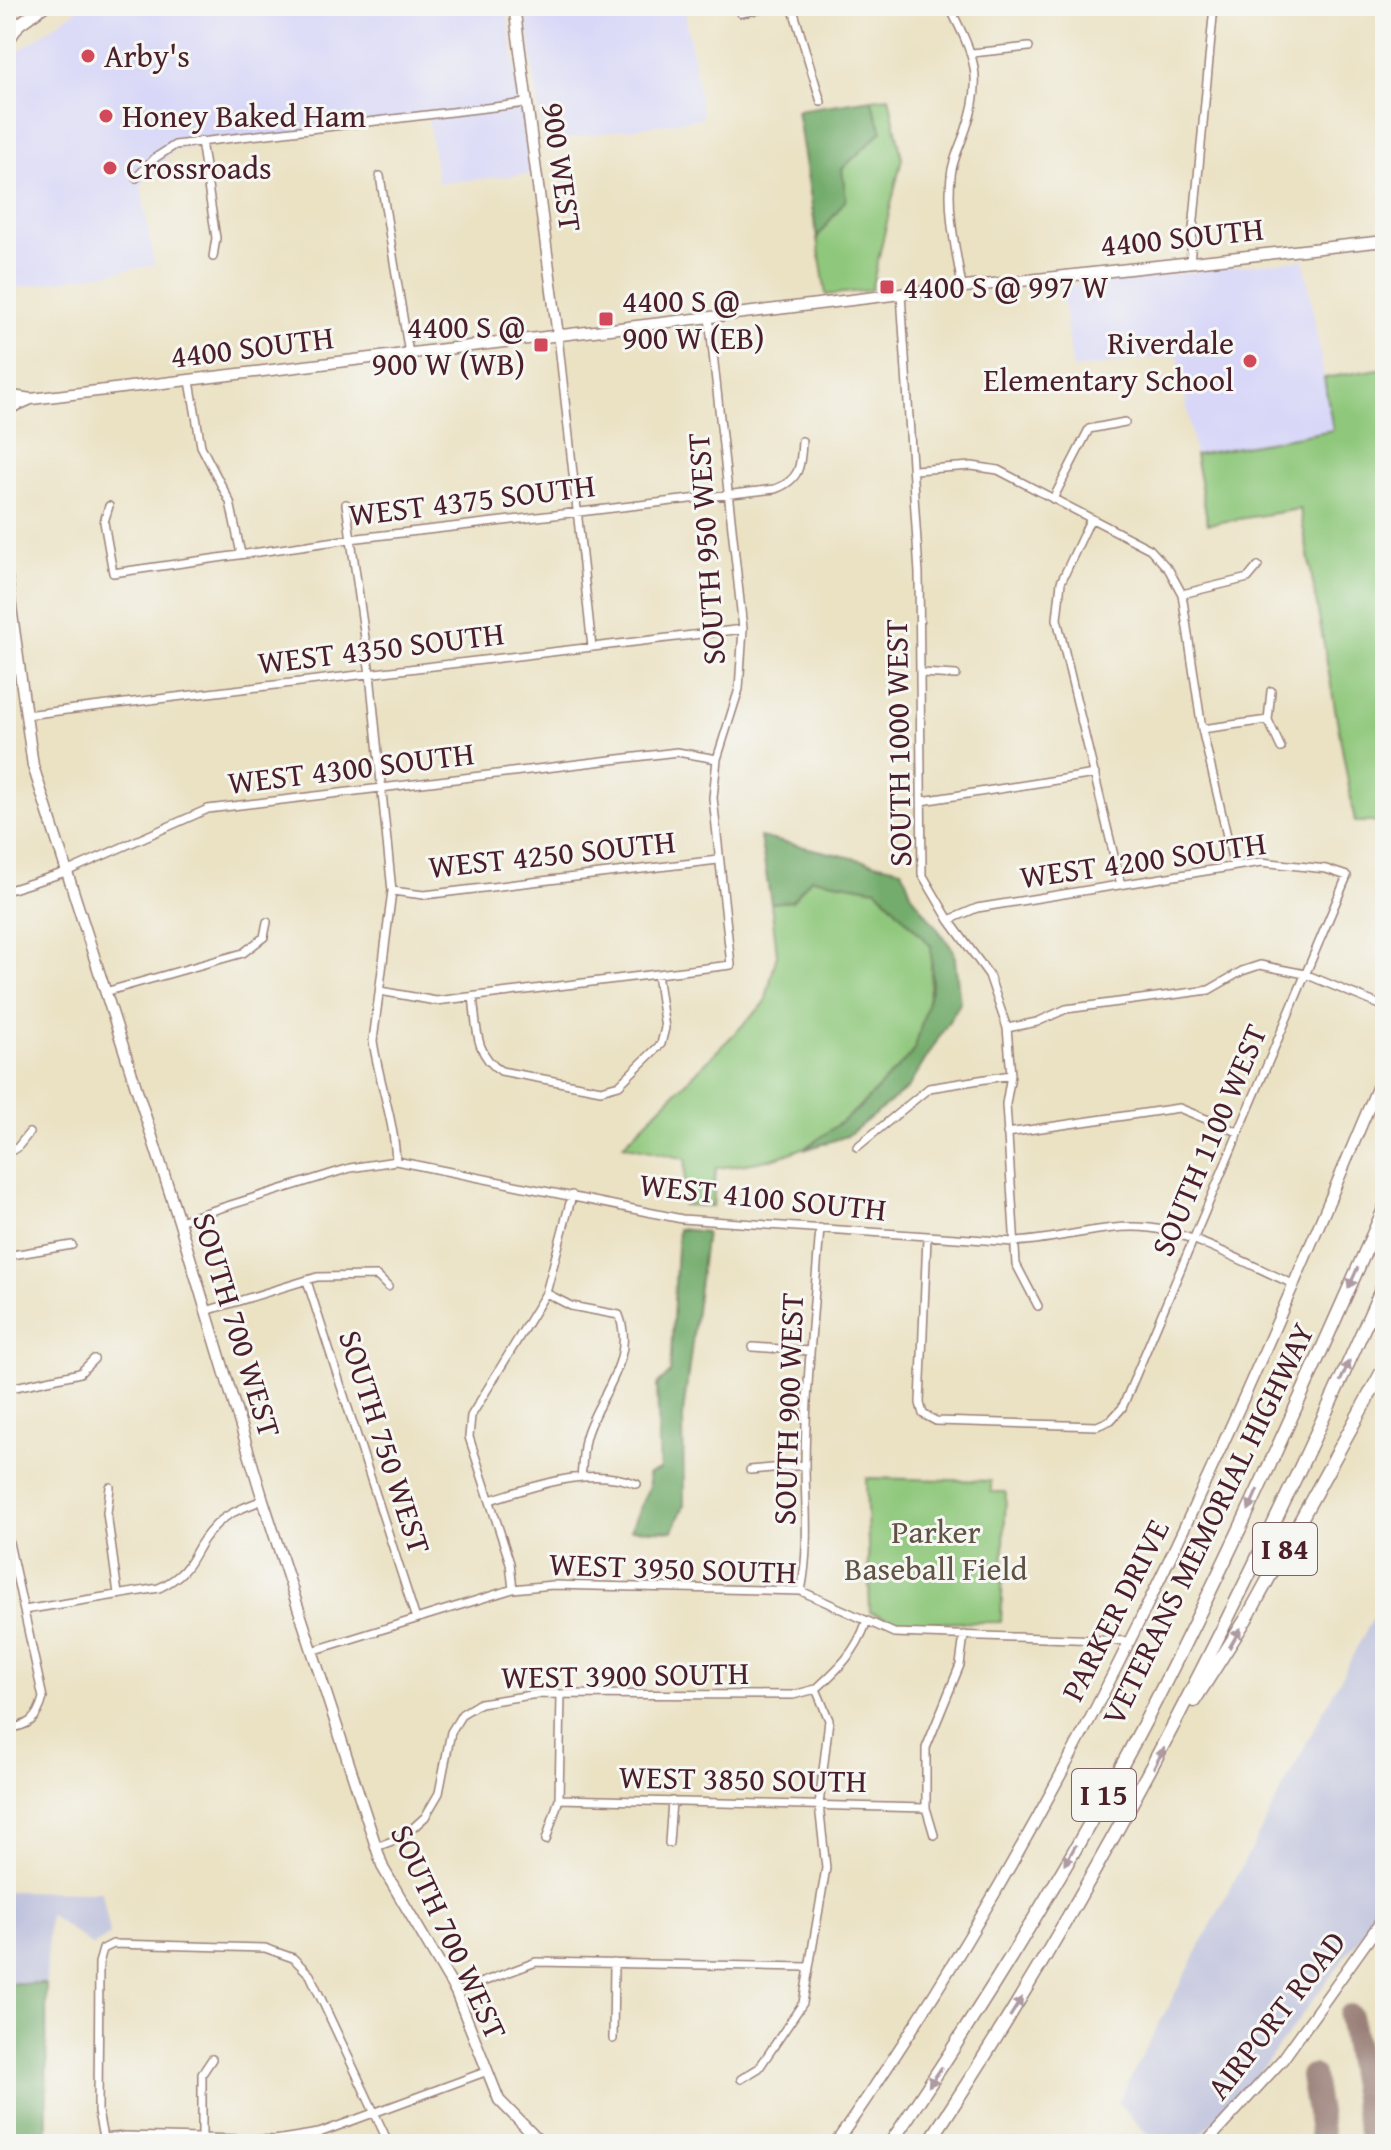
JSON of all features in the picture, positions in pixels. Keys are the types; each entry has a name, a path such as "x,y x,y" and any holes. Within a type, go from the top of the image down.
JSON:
{"highway":[{"name":"VETERANS MEMORIAL HIGHWAY","path":"890,2144 950,2055 1146,1721 1220,1572 1385,1207"},
{"name":"VETERANS MEMORIAL HIGHWAY","path":"928,2144 1042,1965 1175,1726 1314,1443 1385,1281"},
{"name":"I 84","path":"1175,1726 1215,1672 1385,1366"}],"main road":[{"path":"6,44 19,24 44,6"},
{"path":"6,26 19,24"}],"street":[{"name":"900 WEST","path":"514,6 558,336"},
{"path":"741,13 779,6"},
{"path":"792,6 821,102"},
{"path":"949,6 972,53 978,79 975,105 951,172 950,213 962,287"},
{"path":"1190,262 1214,6"},
{"path":"972,53 1029,47"},
{"path":"136,178 165,149 201,141 527,103"},
{"path":"201,141 216,238 213,257"},
{"path":"380,176 409,354"},
{"name":"4400 SOUTH","path":"31,399 901,294 1385,241"},
{"name":"SOUTH 1000 WEST","path":"901,294 914,470 922,673 922,874 949,920 989,975 1007,1028 1011,1075 1006,1104 1014,1242 1021,1278 1038,1306"},
{"name":"SOUTH 950 WEST","path":"657,974 731,965 713,798 717,759 739,689 743,629 709,317"},
{"path":"558,336 592,647"},
{"path":"190,381 201,446 230,502 241,554"},
{"path":"6,395 31,399"},
{"path":"6,410 31,399"},
{"path":"1053,499 1089,429 1125,422"},
{"name":"WEST 4375 SOUTH","path":"109,506 104,522 113,573 350,539 775,489 792,483 801,467 802,441"},
{"path":"914,470 972,466 998,470 1150,549 1169,570 1182,594 1202,729 1234,866"},
{"path":"346,504 370,674 392,891 373,1041 376,1066 394,1127 396,1161"},
{"path":"1091,518 1061,582 1057,619 1121,885"},
{"path":"1182,594 1248,578 1258,566"},
{"name":"SOUTH 700 WEST","path":"6,571 33,766 179,1221 263,1500 383,1868 456,1992 485,2072 499,2100 542,2144"},
{"name":"WEST 4350 SOUTH","path":"25,715 743,629"},
{"path":"922,673 956,675"},
{"path":"1271,691 1268,720 1281,748"},
{"path":"1202,729 1268,720"},
{"name":"WEST 4300 SOUTH","path":"6,891 123,849 183,818 208,809 677,752 717,759"},
{"path":"922,801 1095,774"},
{"name":"WEST 4250 SOUTH","path":"392,891 424,895 718,860"},
{"name":"WEST 4200 SOUTH","path":"949,920 977,908 1261,862 1326,869 1347,876"},
{"name":"SOUTH 1100 WEST","path":"927,1238 920,1403 923,1414 936,1421 1097,1426 1111,1420 1122,1408 1347,876"},
{"path":"105,992 243,953 264,937 267,922"},
{"path":"1007,1028 1037,1022 1066,1009 1209,990 1260,965 1305,974 1385,1007"},
{"path":"380,991 436,1001 657,974 665,1028 661,1044 630,1075 619,1085 601,1090 501,1071 487,1063 480,1050 473,997"},
{"name":"PARKER DRIVE","path":"835,2144 970,1939 1130,1641 1192,1516 1295,1285 1385,1069"},
{"path":"857,1147 929,1088 1011,1075"},
{"path":"1007,1133 1179,1108 1238,1132"},
{"path":"6,1153 17,1148 29,1133"},
{"name":"WEST 4100 SOUTH","path":"179,1221 350,1168 396,1161 682,1219 1014,1242 1044,1241 1117,1228 1152,1228 1192,1241 1295,1285"},
{"path":"513,1589 510,1563 469,1437 471,1416 546,1293 572,1195"},
{"name":"SOUTH 900 WEST","path":"801,1591 808,1559 805,1465 809,1351 820,1228"},
{"path":"6,1256 72,1245"},
{"path":"206,1311 307,1281 377,1276 388,1287"},
{"name":"SOUTH 750 WEST","path":"307,1281 416,1619"},
{"path":"546,1293 571,1306 619,1315 624,1329 621,1362 586,1434 581,1477"},
{"path":"753,1347 809,1351"},
{"path":"6,1389 80,1373 94,1359"},
{"path":"750,1470 805,1465"},
{"path":"490,1500 555,1480 581,1477 625,1479 637,1484"},
{"path":"110,1487 107,1513 118,1594"},
{"path":"24,1610 159,1588 179,1578 212,1529 235,1511 263,1500"},
{"path":"6,1529 43,1698 38,1716 24,1726 6,1729"},
{"name":"WEST 3950 SOUTH","path":"312,1651 513,1589 552,1585 801,1591 866,1623 894,1633 1130,1641"},
{"path":"741,2079 759,2068 803,2003 826,1868 819,1805 829,1720 816,1689 852,1654 866,1623"},
{"path":"934,1835 926,1808 926,1748 960,1665 964,1635"},
{"name":"WEST 3900 SOUTH","path":"376,1847 403,1837 425,1817 439,1793 451,1732 462,1714 480,1703 538,1694 793,1695 816,1689"},
{"path":"546,1840 559,1799 561,1695"},
{"name":"WEST 3850 SOUTH","path":"559,1799 926,1808"},
{"path":"669,1843 672,1801"},
{"name":"AIRPORT ROAD","path":"1205,2144 1283,2059 1385,1916"},
{"path":"1373,1933 1385,1946"},
{"path":"103,2138 98,2112 99,1963 103,1949 113,1944 265,1948 293,1958 310,1975 389,2144"},
{"path":"456,1992 536,1962 809,1967"},
{"path":"613,2039 614,1963"},
{"path":"202,2141 202,2074 212,2059"},
{"path":"87,2144 103,2138 275,2140 319,2133 485,2072"}],"shaded area":[{"path":"82,6 506,6 531,174 438,183 428,117 173,149 141,186 154,265 6,290 6,60"},
{"path":"525,6 684,6 703,118 543,142"},
{"name":"Riverdale Elementary School","path":"1304,259 1333,430 1195,455 1178,355 1073,369 1061,286"},
{"path":"1385,1594 1385,1903 1259,2073 1192,2144 1155,2144 1118,2102"},
{"path":"6,1891 102,1892 110,1935 93,1946 49,1914 46,1984 6,1983"}],"green space":[{"path":"889,97 902,158 871,290 826,295 817,238 846,199 842,169 882,131 871,99"},
{"path":"871,99 882,131 842,169 846,199 817,238 797,110"},
{"path":"1385,368 1385,822 1355,822 1300,509 1208,524 1195,455 1333,430 1324,378"},
{"path":"760,837 902,869 912,895 954,951 960,1003 908,1088 847,1136 804,1150 858,1109 914,1051 932,986 931,946 877,889 811,878 792,901 771,903"},
{"path":"811,878 877,889 931,946 929,998 920,1037 904,1063 825,1135 769,1160 716,1168 713,1206 683,1205 686,1159 623,1145 765,1003 777,954 771,903 792,901"},
{"path":"678,1229 706,1232 683,1414 684,1505 673,1531 631,1529 649,1486 648,1474 660,1470 657,1385 670,1373"},
{"name":"Parker Baseball Field","path":"866,1478 991,1481 991,1492 1006,1492 1001,1622 901,1623 870,1612"},
{"path":"6,1983 46,1984 47,2139 52,2144 6,2144"}],"taxiway":[{"path":"1350,2016 1372,2144"},
{"path":"1312,2076 1323,2144"}],"place":[{"name":"Arby's","path":"88,56"},
{"name":"Honey Baked Ham","path":"106,116"},
{"name":"Crossroads","path":"110,168"},
{"name":"4400 S @ 997 W","path":"887,287"},
{"name":"4400 S @ 900 W (EB)","path":"606,319"},
{"name":"4400 S @ 900 W (WB)","path":"541,345"},
{"name":"Riverdale Elementary School","path":"1250,361"}]}
